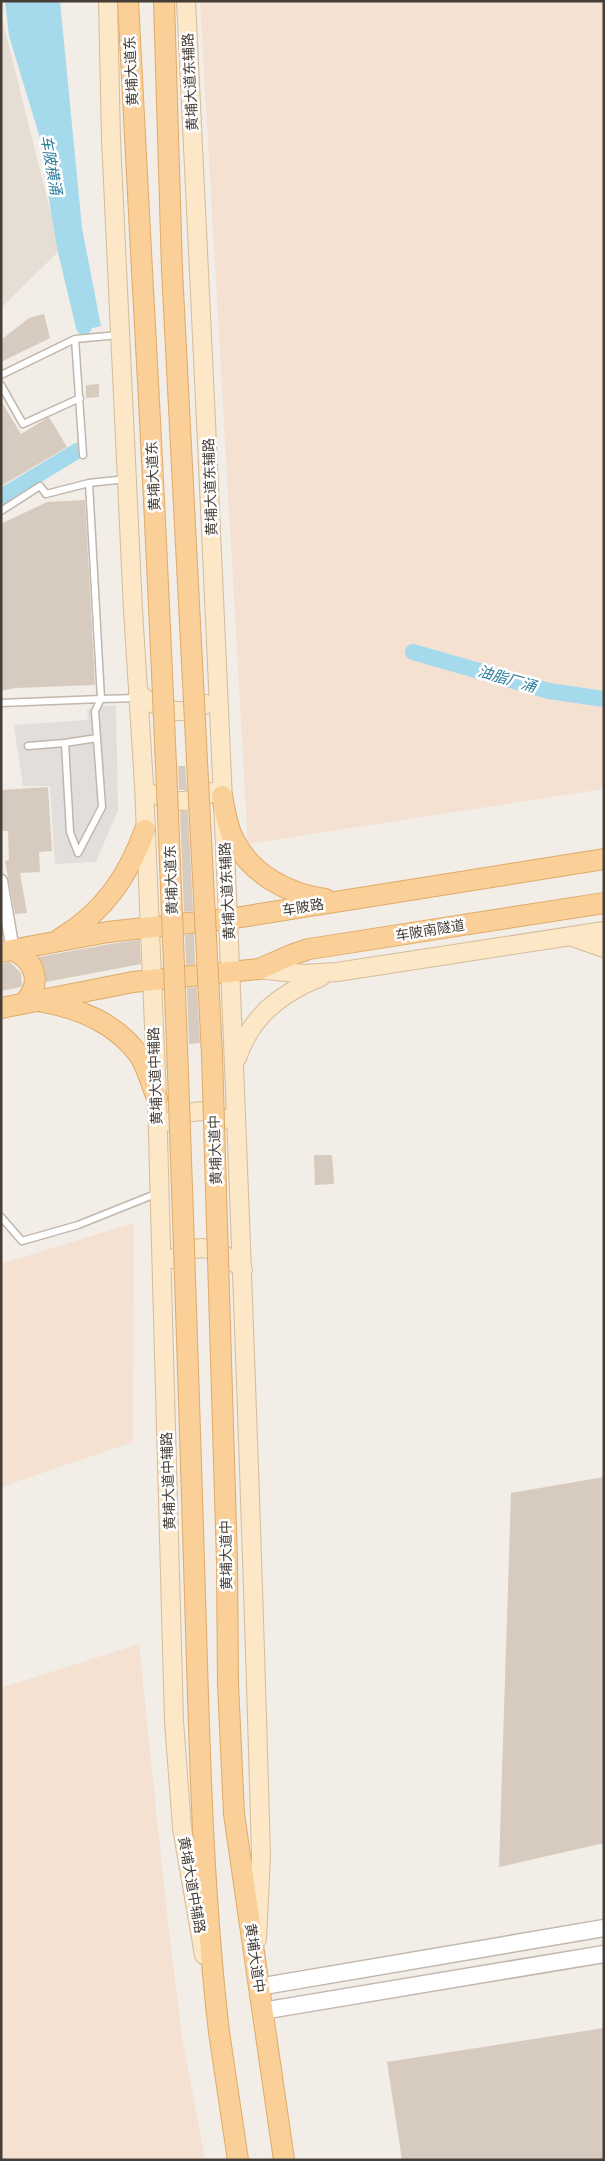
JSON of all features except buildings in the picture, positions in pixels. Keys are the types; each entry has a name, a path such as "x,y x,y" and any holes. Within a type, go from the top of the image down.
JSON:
{"main road":[{"path":"108,1 111,139 144,785 148,928"},
{"name":"黄埔大道东","path":"128,1 159,576 180,1092 199,1733 206,1870 219,2031"},
{"name":"黄埔大道中","path":"164,1 172,270 207,947 219,1264 227,1562 228,1683 234,1814 284,2160"},
{"name":"黄埔大道东辅路","path":"186,1 208,435 231,972"},
{"path":"138,695 157,707 176,712 200,707 218,693"},
{"path":"144,785 164,799 184,800 194,799 222,786 227,823 233,840 245,858 262,874 300,894 344,900"},
{"path":"52,943 75,928 111,895 132,864 145,830"},
{"name":"车陂路","path":"7,951 148,928 229,918 604,858"},
{"name":"车陂南隧道","path":"259,969 291,954 309,949 604,903"},
{"name":"黄埔大道中辅路","path":"148,928 157,1098 172,1662 177,1770 182,1828 191,1887 219,2031"},
{"path":"15,1007 151,980 259,969 304,974 337,972 604,931"},
{"path":"567,936 604,948"},
{"path":"7,951 26,959 34,973 34,990 15,1007"},
{"path":"231,972 243,1270 261,1856 256,1964"},
{"path":"234,1068 249,1030 270,1005 298,987 337,972"},
{"path":"15,1007 62,1005 112,1029 139,1055 157,1098"},
{"path":"158,1134 176,1117 196,1111 221,1116 237,1131"},
{"path":"162,1271 178,1255 203,1248 213,1249 226,1254 243,1270"},
{"path":"219,2031 238,2160"}],"street":[{"path":"1,881 7,951"},
{"path":"258,1987 604,1928"},
{"path":"262,2011 604,1954"}],"lane":[{"path":"1,375 76,339 121,335"},
{"path":"76,339 84,455"},
{"path":"1,385 23,424 80,398"},
{"path":"1,511 40,486 46,494 89,483 127,479"},
{"path":"65,743 70,832 78,853 102,807 95,711 101,699 89,483"},
{"path":"1,703 101,699 138,695"},
{"path":"28,746 97,738"},
{"path":"1,1217 22,1241 78,1225 160,1192"}],"shaded area":[{"path":"200,1 604,1 604,789 248,844"},
{"path":"1,14 60,250 1,308"},
{"path":"116,705 118,810 96,862 55,864 50,786 23,786 14,725 88,720 87,709"},
{"path":"134,1223 133,1442 1,1487 1,1264"},
{"path":"139,1644 166,1905 182,2036 205,2160 1,2160 1,1688"}],"water":[{"path":"5,1 60,1 82,228 101,326 89,329 43,148 9,36"}],"waterway":[{"name":"车陂横涌","path":"55,187 65,247 84,327"},
{"name":"车陂横涌","path":"1,497 77,451"},
{"name":"油脂厂涌","path":"413,652 549,691 604,699"}]}
